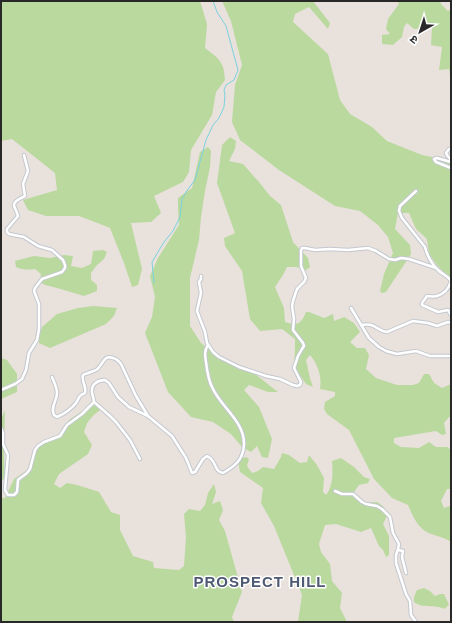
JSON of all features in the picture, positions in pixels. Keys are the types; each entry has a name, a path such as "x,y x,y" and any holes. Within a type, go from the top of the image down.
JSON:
{"street":[{"path":"451,149 446,153 451,161"},
{"path":"1,390 22,379 26,370 29,353 37,340 40,323 39,304 34,291 35,286 42,280 62,272 65,267 63,260 52,250 38,246 24,237 9,234 7,232 7,229 18,216 14,203 25,196 23,184 28,170 24,155"},
{"path":"451,161 437,158 434,159 436,162 451,168"},
{"path":"416,191 400,206 399,212 424,247 426,253 436,268 450,279 450,284 446,290 439,295 427,296 422,304 438,312 448,310 451,315"},
{"path":"201,276 199,282 201,296 197,306 197,311 208,345 215,354 234,365 298,386 301,384 301,380 294,368 298,356 304,346 293,330 294,319 292,306 297,289 306,278 301,266 302,248 315,250 348,250 368,248 389,259 409,259 436,268"},
{"path":"351,308 369,338 386,351 397,354 416,351 430,356 451,356"},
{"path":"361,325 372,324 387,332 413,321 437,326 449,322 451,323"},
{"path":"140,459 130,440 116,422 94,402 92,392 93,386 97,382 105,380 109,383 118,397 129,407 148,416 174,438 186,458 192,473 195,472 203,459 206,457 212,458 218,471 224,473 238,462 242,456 242,431 235,419 212,389 205,351 208,345"},
{"path":"52,377 57,392 53,412 54,415 58,417 75,404 80,396 85,394 86,390 82,379 83,375 97,369 108,357 117,360 121,364 136,396 148,416"},
{"path":"1,428 3,433 2,444 8,455 5,490 6,494 14,495 17,492 17,483 19,479 30,469 35,450 38,446 60,436 68,424 82,414 94,402"},
{"path":"335,491 342,494 353,494 362,502 377,506 386,512 390,517 394,533 399,544 396,555 396,563 406,594 410,601 411,614 416,622"},
{"path":"398,550 403,551 402,557 406,573"}],"green space":[{"path":"1,1 200,1 207,24 205,48 222,64 225,80 216,92 212,115 191,150 189,172 183,182 154,196 161,213 151,222 131,223 142,269 138,285 132,287 110,228 79,216 46,216 28,210 23,200 57,190 55,173 12,139 1,141"},
{"path":"222,1 313,1 330,23 328,29 309,7 295,14 293,22 328,54 340,100 350,114 372,127 387,141 422,155 451,161 451,280 429,254 427,239 416,229 409,213 398,213 395,229 410,245 411,254 386,292 382,293 380,291 384,274 393,253 388,237 378,225 360,211 335,206 279,170 240,140 232,122 235,85 242,65 231,21"},
{"path":"397,1 440,1 448,11 451,9 451,80 449,69 439,70 442,47 431,45 432,28 414,29 407,23 404,27 402,37 393,45 382,44 382,35 390,34 386,29 388,19 399,4"},
{"path":"230,137 236,141 235,149 229,161 243,164 270,196 281,205 293,242 308,258 310,267 306,270 296,267 287,267 275,287 284,308 285,322 296,324 301,321 306,312 324,318 333,314 334,321 344,317 354,323 360,332 350,342 357,348 365,348 369,355 366,369 376,378 397,385 413,385 419,383 424,374 429,374 434,383 442,388 451,384 451,417 449,417 444,423 446,434 442,435 436,431 394,438 394,443 401,447 419,448 429,442 436,447 447,447 451,450 451,489 447,489 441,501 444,508 450,506 451,503 451,542 422,529 408,505 392,498 374,479 349,430 327,414 324,409 325,402 335,396 335,392 320,389 319,371 310,355 306,360 313,387 306,384 294,367 295,339 282,329 260,331 250,319 242,271 225,246 224,238 235,233 217,183 222,145"},
{"path":"208,147 211,151 210,167 201,217 199,240 190,278 190,326 201,343 219,357 237,367 251,371 278,392 268,392 249,385 244,390 259,407 272,439 268,458 262,457 257,446 251,452 242,447 231,434 213,422 191,417 168,392 145,333 152,317 155,297 150,276 158,258 179,225 178,198 192,188 200,152"},
{"path":"103,250 107,252 104,259 91,273 91,280 97,285 97,291 84,296 45,285 40,282 41,274 35,269 26,270 16,267 15,261 34,256 50,258 64,255 73,256 71,266 82,268 91,264 93,251"},
{"path":"93,306 117,308 114,316 106,324 50,348 39,343 38,337 42,327 57,314 78,308"},
{"path":"1,358 7,360 17,374 17,392 1,399"},
{"path":"91,405 99,406 100,410 86,425 84,432 92,445 88,454 59,474 54,484 60,488 67,483 99,492 111,512 120,515 120,530 133,556 153,562 154,568 179,570 184,566 186,537 184,514 189,509 200,511 205,505 208,493 214,484 216,492 212,504 220,501 223,510 219,520 225,531 242,592 232,617 234,622 1,622 1,498 5,498 14,479 29,469 31,460 39,445 61,433 69,420"},
{"path":"5,410 5,477 1,482 1,419"},
{"path":"282,453 289,455 300,463 307,462 309,455 317,465 324,478 323,492 326,495 331,484 332,461 341,458 354,467 364,477 370,479 368,483 359,485 354,492 360,503 377,502 384,507 387,516 383,524 389,536 389,555 386,557 371,528 361,532 336,524 325,525 319,544 321,552 330,564 332,581 342,593 340,608 347,622 298,622 302,595 274,526 261,503 263,488 240,472 238,460 246,457 249,459 247,466 252,473 263,467 274,469"},
{"path":"424,588 435,596 444,594 449,605 444,609 440,607 422,606 414,602 414,597 417,590"}],"waterway":[{"path":"154,283 152,262 164,242 173,231 180,217 182,199 195,180 206,140 224,107 224,90 226,85 234,80 238,70 226,26 217,12 213,1"}],"district":[{"name":"PROSPECT HILL","path":"260,581"}]}
